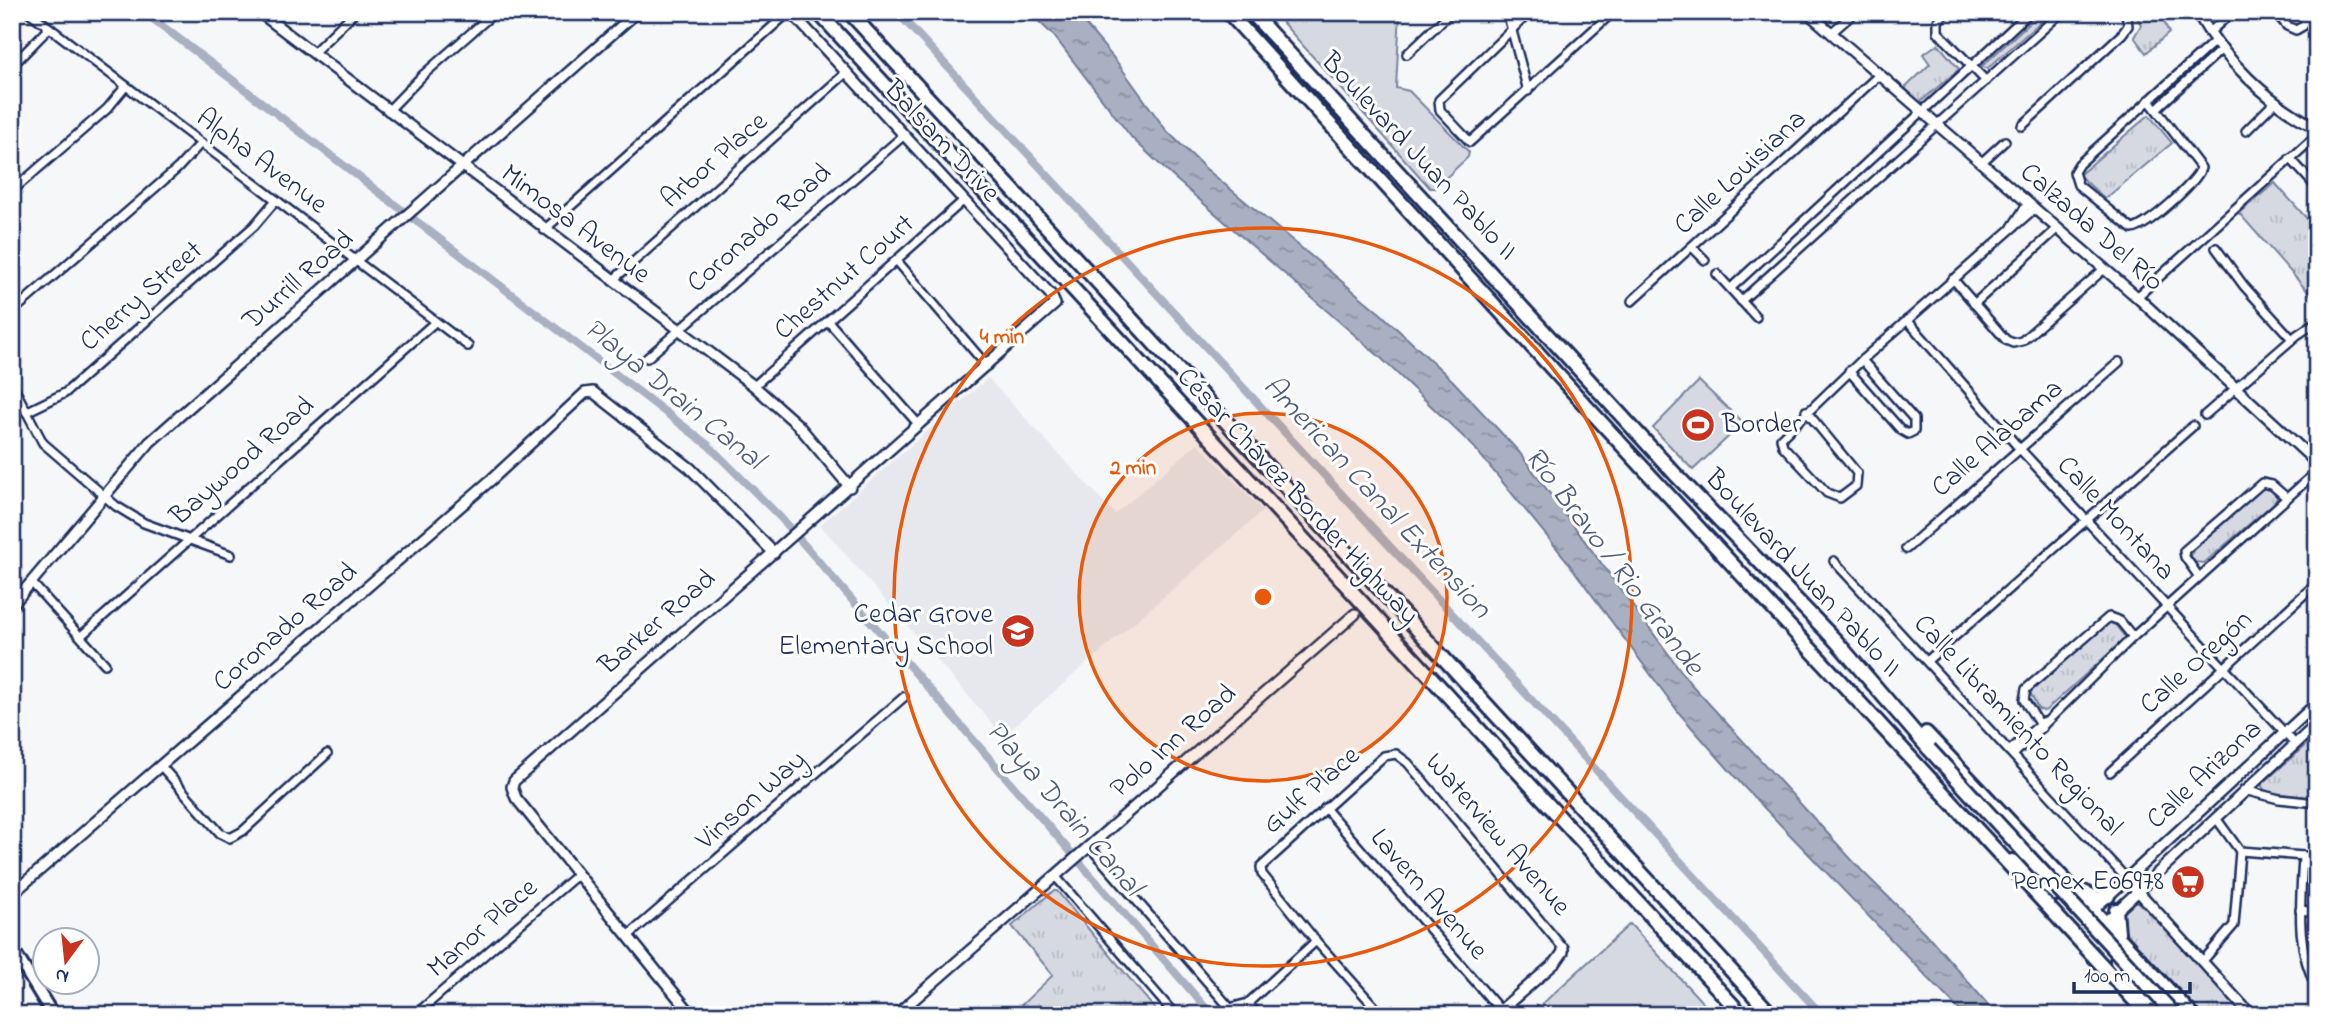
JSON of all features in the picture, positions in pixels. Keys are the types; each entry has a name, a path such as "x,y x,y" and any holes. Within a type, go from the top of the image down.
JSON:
{"highway":[{"name":"César Chávez Border Highway","path":"818,12 1742,1015"},
{"name":"César Chávez Border Highway","path":"849,12 1772,1015"},
{"name":"Boulevard Juan Pablo II","path":"1251,12 1675,474 1836,641 1929,749 2175,1015"},
{"name":"Boulevard Juan Pablo II","path":"1229,14 2148,1015"},
{"path":"1836,641 2192,1015"},
{"path":"2002,856 2029,870 2080,916 2097,917"},
{"path":"2068,882 2091,897 2108,895"},
{"path":"2116,910 2115,925 2122,940"},
{"path":"2097,917 2103,943 2160,1015"}],"main road":[{"path":"12,948 53,1015"}],"street":[{"name":"Alpha Avenue","path":"29,12 468,346"},
{"name":"Mimosa Avenue","path":"259,12 677,331 754,386 799,425 850,487"},
{"path":"313,53 355,12"},
{"path":"388,111 422,75 495,12"},
{"name":"Durrill Road","path":"12,605 149,442 402,222 637,12"},
{"path":"544,229 790,12"},
{"name":"Balsam Drive","path":"790,12 1051,295 1055,304"},
{"path":"1407,54 1451,12"},
{"path":"1507,12 1528,91"},
{"path":"1530,12 1441,96 1440,110 1470,142 1613,12"},
{"name":"Calzada Del Río","path":"1807,12 2103,270 2137,296 2317,463"},
{"path":"1831,33 1855,12"},
{"path":"1946,12 1938,21 1937,28 1986,81"},
{"path":"1731,288 2030,12"},
{"path":"1741,301 2062,12"},
{"path":"2022,126 2122,34 2128,26 2126,12"},
{"path":"2197,12 2223,48 2274,103 2317,128"},
{"path":"2149,100 2201,168 2196,179 2145,225 2132,229 2078,185 2074,172 2213,36 2232,12"},
{"path":"2275,12 2291,28 2300,29 2309,12"},
{"path":"12,66 49,28"},
{"path":"2156,108 2223,48"},
{"name":"Arbor Place","path":"612,281 847,72"},
{"name":"Calle Louisiana","path":"1632,301 1879,75"},
{"path":"12,191 107,108 125,86"},
{"path":"2246,131 2274,103"},
{"path":"2137,296 2317,135"},
{"name":"Coronado Road","path":"647,358 903,136"},
{"path":"1981,163 2005,141"},
{"path":"12,312 178,168 201,143"},
{"path":"2290,158 2317,187"},
{"path":"1832,194 1844,206"},
{"name":"Cherry Street","path":"26,412 65,393 254,226 276,200"},
{"name":"Chestnut Court","path":"754,386 963,201"},
{"path":"1806,411 1857,474 1856,486 1844,497 1832,496 1783,446 1783,434 1806,411 1862,360 2012,227 2031,206"},
{"path":"1974,304 2057,229"},
{"path":"1692,247 1705,260"},
{"path":"2216,248 2244,286 2292,339"},
{"path":"897,261 987,366"},
{"path":"1953,279 2006,340 2013,343 2022,341 2103,270"},
{"path":"1717,274 1756,317"},
{"name":"Barker Road","path":"692,1015 516,798 512,788 514,781 804,529 1055,304"},
{"name":"Calle Montana","path":"1907,320 2020,448 2295,744"},
{"name":"Baywood Road","path":"80,636 186,539 435,321"},
{"path":"828,321 919,425"},
{"path":"2205,415 2292,339 2315,323"},
{"path":"1849,372 1901,430 1908,434 1914,431 1914,419 1862,360"},
{"name":"Calle Alabama","path":"1906,549 2119,362"},
{"path":"12,384 48,449 102,495 128,515 230,555"},
{"name":"Coronado Road","path":"12,894 492,479 585,393 593,392 690,468 774,553"},
{"path":"1927,661 2193,426"},
{"path":"2308,455 2317,446"},
{"path":"2011,753 2133,637 2317,471"},
{"path":"2199,577 2184,554 2206,530 2262,483 2272,485 2287,498"},
{"name":"Calle Libramiento Regional","path":"1834,561 2251,1015"},
{"path":"33,583 105,664"},
{"name":"Calle Oregón","path":"2110,772 2223,667 2315,588"},
{"name":"Polo Inn Road","path":"896,1015 1355,614"},
{"path":"2042,724 2024,700 2026,689 2109,617 2120,621 2133,637"},
{"name":"Vinson Way","path":"628,936 904,697"},
{"name":"Calle Arizona","path":"2097,917 2108,895 2317,703"},
{"name":"Calle Arizona","path":"2097,917 2116,910 2317,723"},
{"path":"161,766 220,833 230,838 243,831 327,754"},
{"name":"Gulf Place","path":"1316,941 1268,881 1261,867 1384,756 1396,754"},
{"name":"Waterview Avenue","path":"1396,754 1417,774 1563,947"},
{"path":"2244,790 2279,799 2317,803"},
{"name":"Lavern Avenue","path":"1325,808 1497,1012"},
{"path":"2202,962 2234,925 2240,851 2216,818"},
{"path":"1088,849 1227,1006 1234,1009 1248,1003 1316,941 1382,1015"},
{"path":"2240,851 2317,857"},
{"path":"2303,856 2300,910 2302,951 2317,988"},
{"name":"Manor Place","path":"415,1015 578,874"},
{"path":"1055,877 1175,1015"},
{"path":"2300,910 2317,912"},
{"path":"1497,1012 1556,962 1563,953 1563,947"},
{"path":"1248,1003 1258,1015"}],"shaded area":[{"name":"Cedar Grove Elementary School","path":"988,378 1115,514 1198,443 1263,511 1003,736 820,525"}],"green space":[{"path":"1273,12 1400,12 1396,88 1409,91 1469,152 1468,157 1435,188 1430,188"},
{"path":"2041,12 2052,12 1988,68 1981,67"},
{"path":"2160,12 2169,33 2146,53 2134,37 2141,25 2135,13"},
{"path":"1938,44 1959,69 1919,103 1905,88 1930,64 1923,54"},
{"path":"2149,115 2172,143 2105,199 2079,175"},
{"path":"2275,183 2317,230 2317,302 2239,213"},
{"name":"Border","path":"1699,381 1743,423 1693,470 1653,428"},
{"path":"2269,488 2277,497 2275,502 2204,563 2195,562 2191,556 2194,548 2261,489"},
{"path":"2113,622 2126,638 2045,711 2038,709 2030,692 2106,624"},
{"path":"2317,735 2317,798 2266,792 2261,785"},
{"path":"1053,891 1057,891 1160,1015 1018,1015 1015,1011 1053,975 1012,926"},
{"path":"2136,901 2148,910 2245,1015 2200,1015 2122,928 2124,913"},
{"path":"2309,920 2317,921 2317,976 2306,941 2306,926"},
{"path":"1630,924 1714,1015 1530,1015"}],"water":[{"path":"1029,12 1075,12 1117,62 1166,130 1205,168 1381,314 1453,381 1519,452 1690,683 1862,871 1931,939 1997,1015 1964,1015 1744,787 1680,714 1564,557 1473,446 1380,357 1132,138 1054,36"}],"waterway":[{"name":"Playa Drain Canal","path":"144,12 708,445 781,518 1212,1015"},
{"name":"American Canal Extension","path":"897,12 1822,1015"}],"place":[{"name":"Border","path":"1698,425"},
{"name":"Cedar Grove Elementary School","path":"1018,631"},
{"name":"Pemex E06978","path":"2188,882"}],"water label":[{"name":"Río Bravo / Rio Grande","path":"1613,562"}]}
